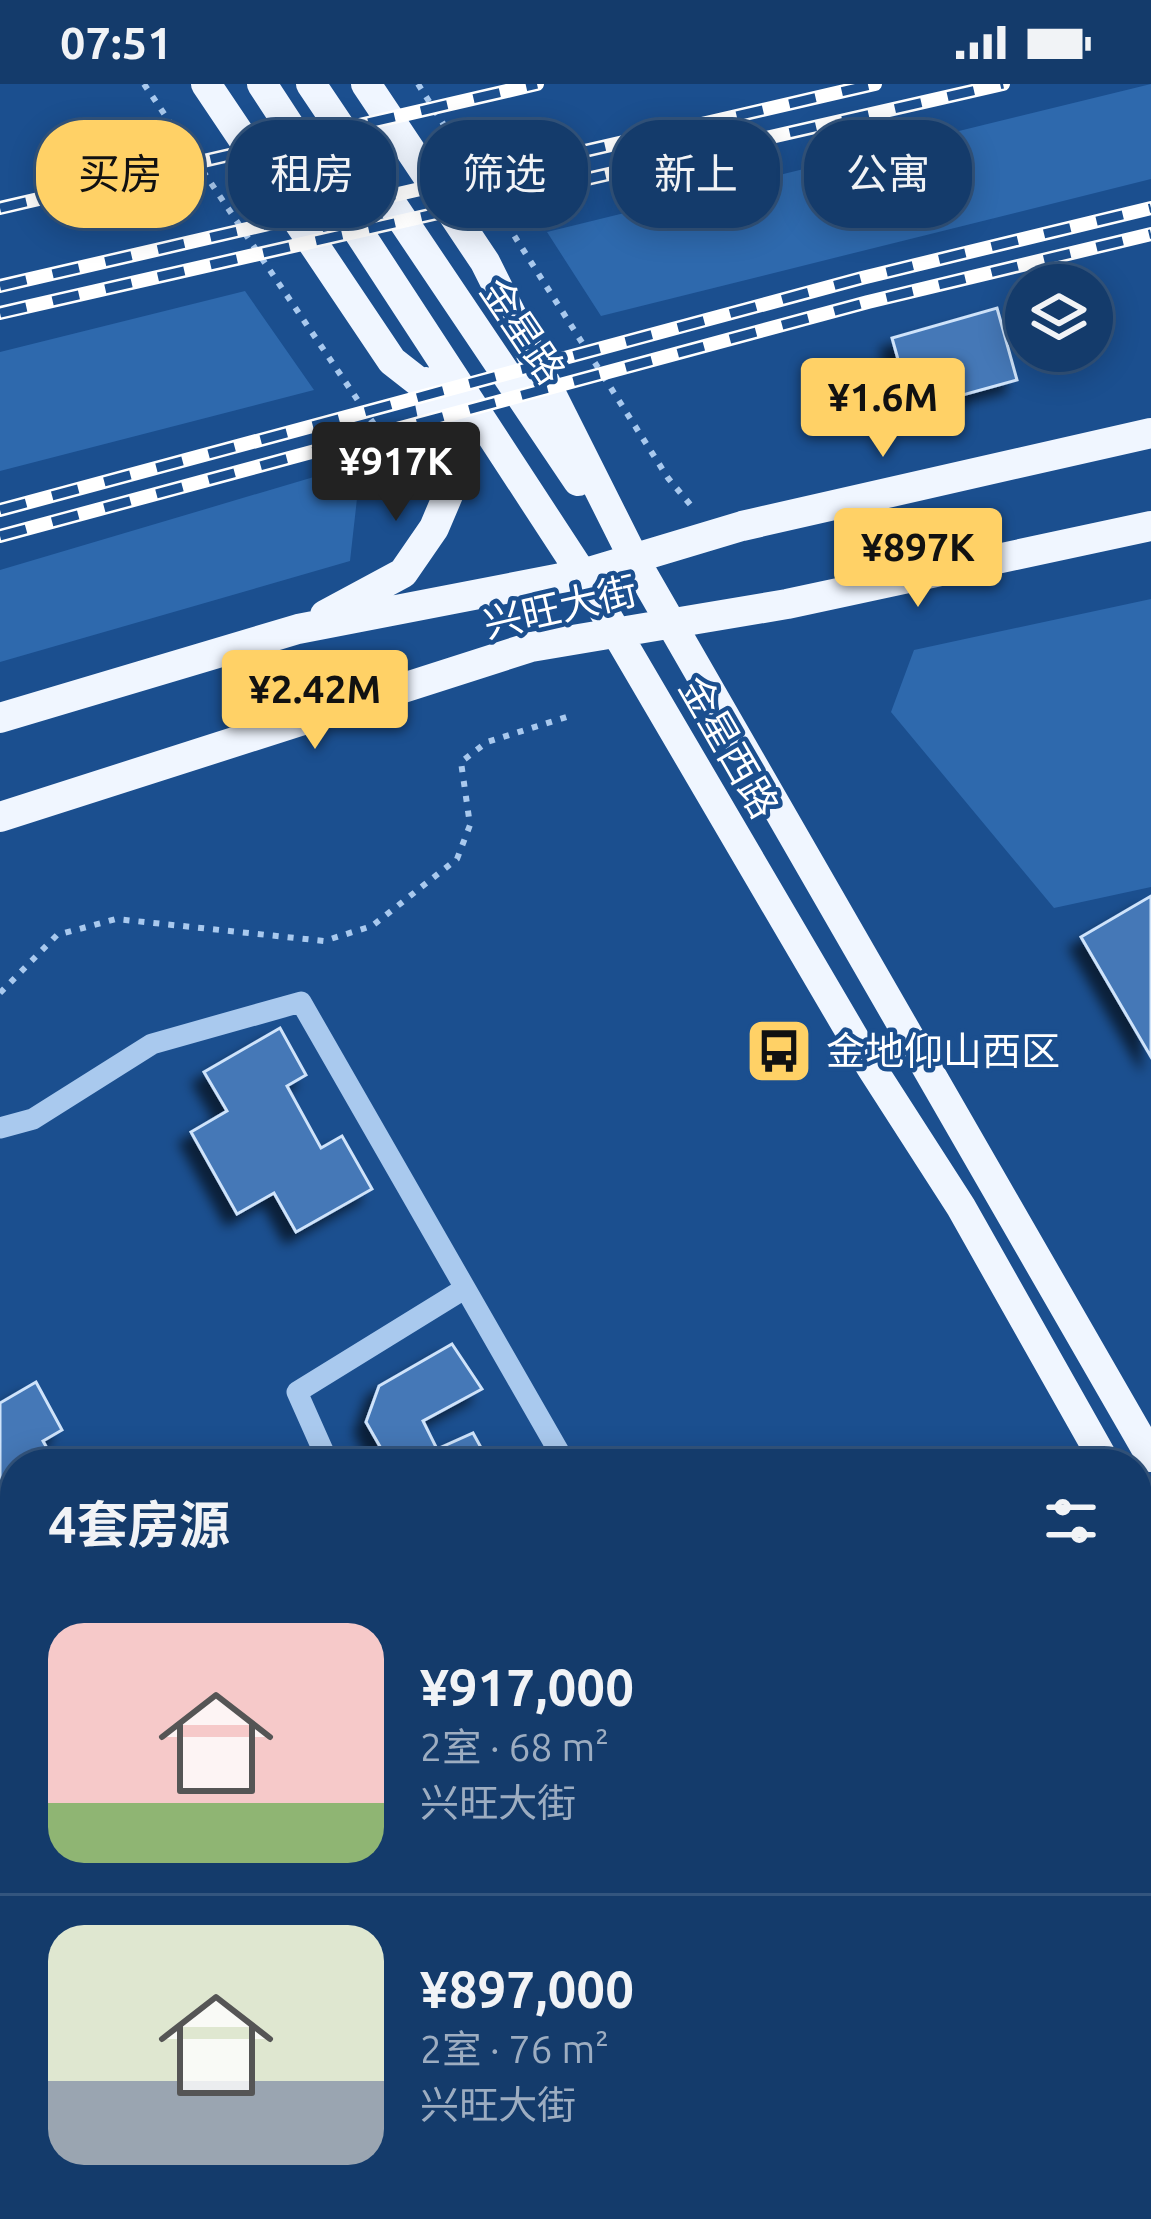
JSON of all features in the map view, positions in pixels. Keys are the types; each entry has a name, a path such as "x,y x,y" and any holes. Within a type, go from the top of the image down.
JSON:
{"main road":[{"path":"206,84 392,361 500,446"},
{"name":"金星西路","path":"262,84 582,574 871,1066 962,1207 1098,1449"},
{"name":"金星路","path":"311,84 634,559"},
{"path":"366,84 485,262 634,559"},
{"path":"298,629 403,573 434,528 448,495 427,385 377,254"},
{"name":"兴旺大街","path":"0,718 298,629 582,574 716,535 1151,433"},
{"name":"兴旺大街","path":"0,817 531,647 787,604 1151,526"},
{"name":"金星西路","path":"634,559 1146,1449"}],"street":[{"path":"0,1128 33,1119 152,1044 301,1002 557,1449"},
{"path":"322,1449 297,1392 464,1289"}],"path":[{"path":"144,84 412,481 434,528"},
{"name":"金星路","path":"418,84 668,478 716,535"},
{"path":"0,993 57,935 116,919 325,941 372,926 457,859 470,825 461,763 487,742 573,715"}],"shaded area":[{"path":"1151,84 1151,179 972,224 972,128"},
{"path":"804,169 804,228 954,228 601,316 547,232 588,228 588,222 612,216 612,228 780,228 780,175"},
{"path":"245,291 314,390 0,471 0,352"},
{"path":"361,463 350,561 0,662 0,570"},
{"path":"1151,599 1151,887 1054,908 891,712 914,650"}],"building":[{"path":"997,308 1005,337 1005,372 1015,372 1017,380 912,409 892,338"},
{"path":"1151,896 1151,1057 1081,937"},
{"path":"280,1028 306,1075 287,1086 321,1148 342,1136 372,1189 296,1232 274,1193 237,1214 191,1132 227,1111 204,1072"},
{"path":"452,1344 482,1389 423,1421 437,1449 381,1449 366,1422 379,1386"},
{"path":"36,1382 62,1430 43,1441 48,1449 0,1449 0,1403"},
{"path":"473,1433 482,1449 437,1449"}],"railway":[{"path":"0,208 537,84"},
{"path":"0,286 875,84"},
{"path":"0,313 1003,84"},
{"path":"0,510 862,278 1151,208"},
{"path":"0,536 868,302 1151,234"}],"place":[{"name":"金地仰山西区","path":"779,1051"}]}
